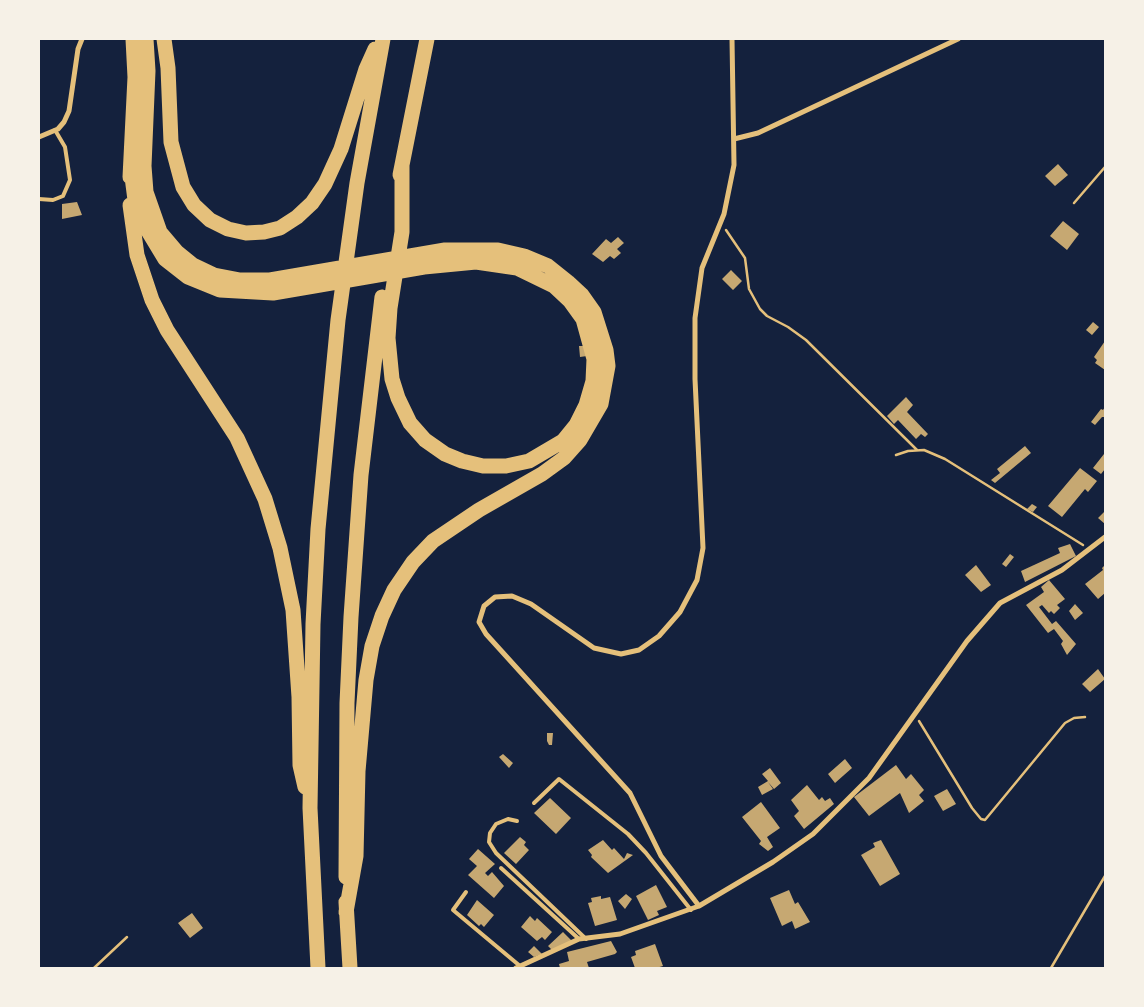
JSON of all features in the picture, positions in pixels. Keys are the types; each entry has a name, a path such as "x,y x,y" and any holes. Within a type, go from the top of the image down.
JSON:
{"highway":[{"path":"133,39 135,77 130,169 130,214 133,234 152,300 167,330 236,438 264,500 280,548 287,576 296,651 300,765 310,808"},
{"path":"146,39 148,71 144,166 146,192 160,232 177,252 193,265 240,280 270,280 445,250 498,250 524,256 548,266 568,282 594,312 606,350 608,366 601,404 580,440 564,458 542,474 479,510 433,542 413,562 394,590 382,616 372,646 366,680 358,771 356,856 346,912"},
{"path":"164,39 168,68 171,142 183,187 194,204 210,220 228,229 246,233 264,232 280,228 297,218 312,203 325,184 341,149 366,69 381,39"},
{"path":"318,968 310,808 313,624 318,529 338,320 381,39"},
{"path":"350,968 346,912 347,703 361,475 397,232 402,166 427,39"},
{"path":"130,169 135,200 142,221 165,259 188,277 220,290 273,293 458,262 497,264 518,268 537,276 554,286 570,301 582,319 590,337 594,359 593,381 586,405 576,425 563,441 528,461 506,466 483,466 462,461 445,454 425,440 410,423 398,398 389,358 386,306"}],"street":[{"path":"39,137 55,130 64,122 69,111 78,49 82,39"},
{"path":"699,906 661,856 630,793 486,634 479,622 484,606 495,597 512,596 531,604 594,648 621,654 639,650 659,636 680,612 696,580 702,548 695,379 695,318 702,268 724,214 734,165 732,39"},
{"path":"734,139 758,133 958,39"},
{"path":"518,967 579,939 620,934 691,910 773,862 813,834 869,778 967,641 1000,603 1062,570 1105,537"}],"lane":[{"path":"39,200 53,200 63,196 70,180 65,147 55,130"},
{"path":"534,802 559,779 628,834 646,853 691,910"},
{"path":"517,821 508,820 496,824 490,833 489,842 496,853 586,939"},
{"path":"500,868 579,939"},
{"path":"466,892 453,910 518,967"}],"path":[{"path":"1074,203 1105,167"},
{"path":"724,214 727,232 744,258 748,290 760,309 767,316 788,327 806,340 917,450"},
{"path":"896,455 924,450 945,459 1090,550"},
{"path":"914,714 972,808 981,819 985,820 1065,723 1074,718 1085,717"},
{"path":"1051,968 1105,876"},
{"path":"94,968 127,937"}],"building":[{"path":"1058,164 1068,175 1055,186 1045,176"},
{"path":"77,202 82,215 62,219 62,204"},
{"path":"1063,221 1079,234 1067,250 1050,236"},
{"path":"618,237 624,243 617,249 621,253 614,259 610,256 603,262 592,254 606,239 611,243"},
{"path":"731,270 742,281 733,290 722,279"},
{"path":"1093,322 1099,327 1092,335 1086,330"},
{"path":"1105,341 1105,370 1095,363 1097,360 1094,357"},
{"path":"579,346 586,346 587,356 580,357"},
{"path":"906,397 913,405 907,412 928,434 925,437 921,434 916,439 898,420 894,424 887,416"},
{"path":"1105,407 1105,417 1102,417 1095,425 1091,422 1101,409 1103,410"},
{"path":"1025,446 1031,453 995,483 991,480 1000,473 997,469"},
{"path":"1104,454 1105,469 1101,474 1093,468"},
{"path":"1080,468 1097,481 1088,492 1085,489 1062,517 1048,506"},
{"path":"1032,504 1037,507 1033,512 1027,509"},
{"path":"1105,511 1105,524 1098,518"},
{"path":"1070,544 1076,556 1025,582 1021,571 1060,553 1058,548"},
{"path":"1010,554 1014,557 1006,567 1002,564"},
{"path":"976,565 991,585 981,592 965,575"},
{"path":"1105,565 1105,593 1098,599 1085,584 1103,570 1102,568"},
{"path":"1049,580 1065,599 1057,605 1060,608 1054,614 1051,611 1049,613 1042,605 1039,607 1052,624 1056,621 1076,644 1067,655 1061,644 1063,641 1054,629 1048,633 1026,605 1044,592 1041,587"},
{"path":"1075,604 1083,613 1075,620 1069,611"},
{"path":"1098,669 1105,679 1090,692 1082,684"},
{"path":"547,733 553,733 552,745 549,745 547,741"},
{"path":"503,754 513,763 509,768 499,757"},
{"path":"845,759 852,768 835,783 828,774"},
{"path":"896,765 906,779 911,774 924,790 919,795 924,801 909,813 900,793 869,816 854,797"},
{"path":"770,768 781,783 774,789 768,782 773,789 762,795 758,787 768,781 762,774"},
{"path":"807,785 819,800 822,797 825,801 830,798 834,804 804,829 794,816 799,811 791,800"},
{"path":"947,789 956,804 943,811 934,796"},
{"path":"550,798 571,818 556,834 534,813"},
{"path":"761,802 780,828 767,837 773,847 768,851 759,844 761,841 742,817"},
{"path":"520,837 526,842 524,845 529,850 516,864 504,853"},
{"path":"603,840 624,859 627,853 633,855 608,873 591,857 592,855 588,850"},
{"path":"881,840 900,874 880,886 861,855 875,847 873,843"},
{"path":"478,849 495,864 485,873 488,876 492,872 504,886 494,898 468,875 477,866 469,859"},
{"path":"656,885 667,907 657,911 659,915 648,920 636,896"},
{"path":"789,890 795,904 798,902 810,922 795,929 792,921 782,926 770,898"},
{"path":"626,894 632,899 625,909 618,901"},
{"path":"601,896 601,899 610,897 617,920 595,926 588,903 592,902 591,898"},
{"path":"477,900 494,915 484,927 481,924 479,926 467,915"},
{"path":"192,913 203,928 190,938 178,923"},
{"path":"530,916 535,921 537,918 552,932 545,940 542,937 537,941 521,927"},
{"path":"563,932 573,942 552,950 548,946"},
{"path":"611,941 617,952 587,962 589,968 560,968 559,964 569,961 567,952"},
{"path":"655,944 663,966 635,968 631,957 636,955 635,951"},
{"path":"534,946 542,954 534,957 528,952"}]}
